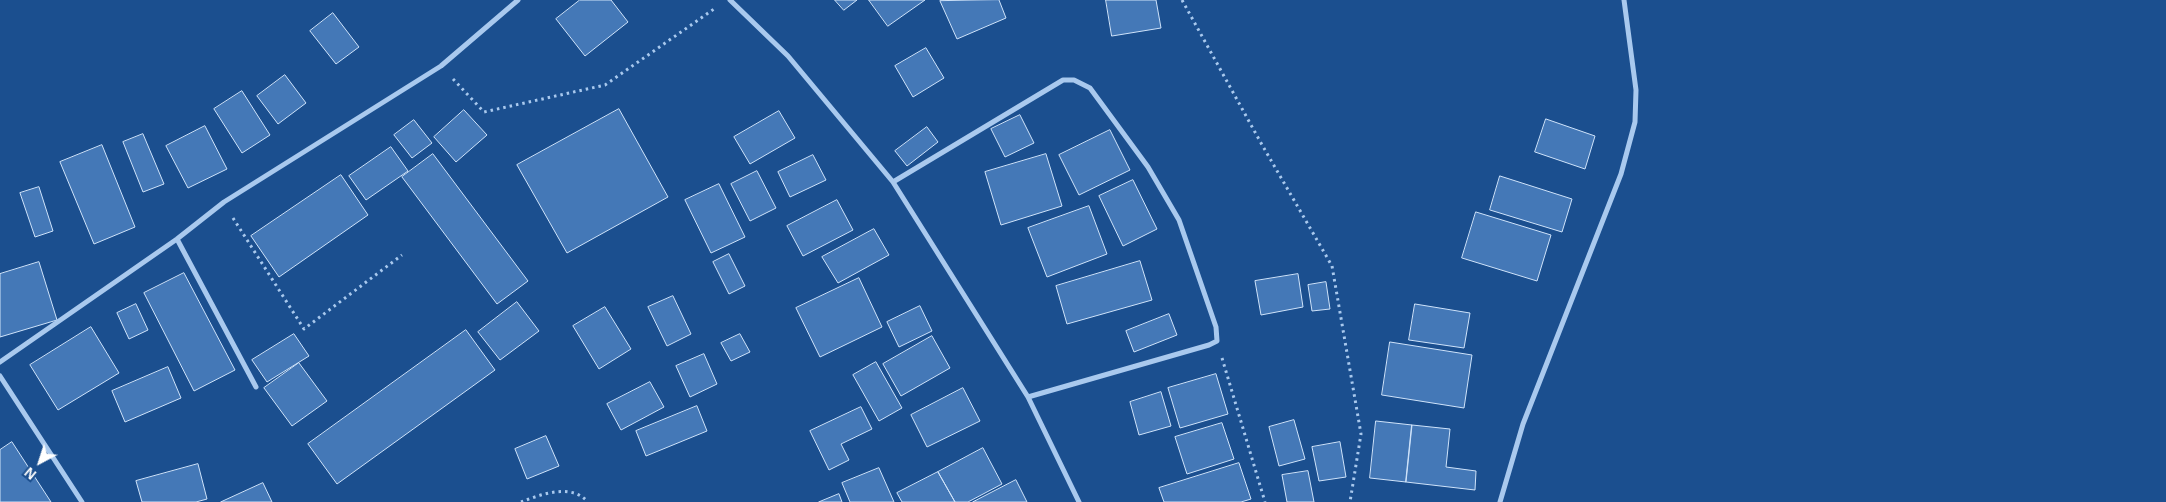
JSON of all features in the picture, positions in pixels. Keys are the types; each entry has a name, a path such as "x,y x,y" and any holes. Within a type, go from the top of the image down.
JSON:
{"street":[{"path":"0,362 177,239 224,202 441,66 518,0"},
{"path":"730,0 788,56 893,182 1028,397 1079,502"},
{"path":"1500,502 1523,424 1621,174 1635,122 1636,90 1624,0"},
{"path":"893,182 1063,80 1074,80 1090,88 1148,167 1179,220 1216,327 1217,340 1209,345 1028,397"},
{"path":"177,239 256,387"},
{"path":"0,376 82,502"}],"path":[{"path":"1182,0 1332,266 1361,434 1350,502"},
{"path":"441,66 484,112 605,84 719,6"},
{"path":"224,202 304,330 402,255"},
{"path":"1217,340 1265,502"},
{"path":"521,502 558,490 583,496 588,502"}],"building":[{"path":"580,0 611,0 628,22 585,56 556,19"},
{"path":"835,0 857,0 844,10"},
{"path":"869,0 925,0 888,26"},
{"path":"999,0 1006,18 957,39 940,1"},
{"path":"1106,0 1156,0 1161,28 1112,36"},
{"path":"333,13 359,47 336,64 310,31"},
{"path":"926,48 944,78 913,97 895,66"},
{"path":"285,75 306,103 278,124 257,96"},
{"path":"242,91 270,135 242,153 214,109"},
{"path":"619,109 668,197 567,253 517,165"},
{"path":"464,110 487,135 456,162 434,137"},
{"path":"779,111 795,138 750,164 734,137"},
{"path":"1020,115 1034,143 1005,157 991,129"},
{"path":"1546,119 1595,136 1585,169 1535,152"},
{"path":"414,120 432,143 412,158 394,135"},
{"path":"205,126 227,169 188,188 166,146"},
{"path":"927,127 938,142 907,166 895,151"},
{"path":"1110,130 1130,170 1079,195 1059,155"},
{"path":"143,134 164,184 143,192 123,142"},
{"path":"102,145 135,227 94,244 60,162"},
{"path":"391,147 408,171 366,200 349,176"},
{"path":"433,154 528,281 497,304 402,177"},
{"path":"1046,154 1062,206 1001,225 985,172"},
{"path":"813,155 826,180 790,197 778,172"},
{"path":"757,171 776,208 750,221 731,184"},
{"path":"341,175 368,215 279,277 251,236"},
{"path":"1500,176 1572,199 1562,232 1490,210"},
{"path":"1133,180 1157,229 1123,246 1099,196"},
{"path":"719,184 745,237 711,253 685,200"},
{"path":"39,187 53,231 35,237 20,193"},
{"path":"837,200 853,230 803,256 787,226"},
{"path":"1089,206 1107,254 1047,277 1028,228"},
{"path":"1476,212 1551,235 1537,281 1462,258"},
{"path":"874,229 889,255 838,283 822,257"},
{"path":"729,254 745,286 729,294 713,262"},
{"path":"1140,261 1152,300 1067,324 1056,286"},
{"path":"39,262 57,320 0,337 0,274"},
{"path":"184,273 235,370 194,391 144,293"},
{"path":"1298,274 1303,307 1261,315 1255,281"},
{"path":"859,278 882,327 820,357 796,308"},
{"path":"1326,282 1330,309 1312,311 1308,285"},
{"path":"673,296 691,334 667,346 648,307"},
{"path":"517,302 539,331 500,360 478,332"},
{"path":"136,304 148,330 129,339 117,313"},
{"path":"1415,304 1470,313 1464,348 1409,340"},
{"path":"920,306 932,331 899,347 887,322"},
{"path":"605,307 631,349 599,369 573,326"},
{"path":"1169,314 1177,335 1134,352 1126,331"},
{"path":"91,327 119,373 58,410 30,365"},
{"path":"466,330 495,370 337,484 308,444"},
{"path":"294,334 309,356 267,382 252,360"},
{"path":"740,334 750,352 731,361 721,343"},
{"path":"932,336 950,368 901,396 883,364"},
{"path":"1390,342 1472,355 1464,408 1382,395"},
{"path":"704,354 717,384 690,397 676,366"},
{"path":"876,362 902,408 879,421 853,375"},
{"path":"299,363 327,401 292,426 264,388"},
{"path":"168,367 181,398 125,422 112,391"},
{"path":"1216,374 1228,414 1180,428 1168,388"},
{"path":"650,382 664,407 621,430 607,404"},
{"path":"963,388 980,421 927,447 911,415"},
{"path":"1161,392 1171,426 1139,435 1130,402"},
{"path":"697,406 707,431 646,456 636,431"},
{"path":"861,407 872,429 841,444 849,460 829,470 810,431"},
{"path":"1294,420 1305,459 1279,466 1269,427"},
{"path":"1376,421 1412,425 1406,482 1370,478"},
{"path":"1222,423 1234,459 1187,474 1175,437"},
{"path":"1412,425 1450,429 1446,467 1476,471 1475,490 1406,482"},
{"path":"546,436 559,466 527,479 515,449"},
{"path":"12,442 51,502 0,502 0,450"},
{"path":"1340,442 1346,477 1319,481 1312,447"},
{"path":"983,448 1002,484 968,502 955,502 938,472"},
{"path":"1239,463 1251,499 1241,502 1164,502 1159,488"},
{"path":"198,464 207,499 196,502 142,502 136,481"},
{"path":"879,468 894,502 850,502 842,483"},
{"path":"1308,471 1314,502 1287,502 1282,475"},
{"path":"938,472 955,502 902,502 897,493"},
{"path":"1016,480 1027,502 973,502"},
{"path":"263,483 272,502 221,502"},
{"path":"839,494 842,502 819,502"}]}
